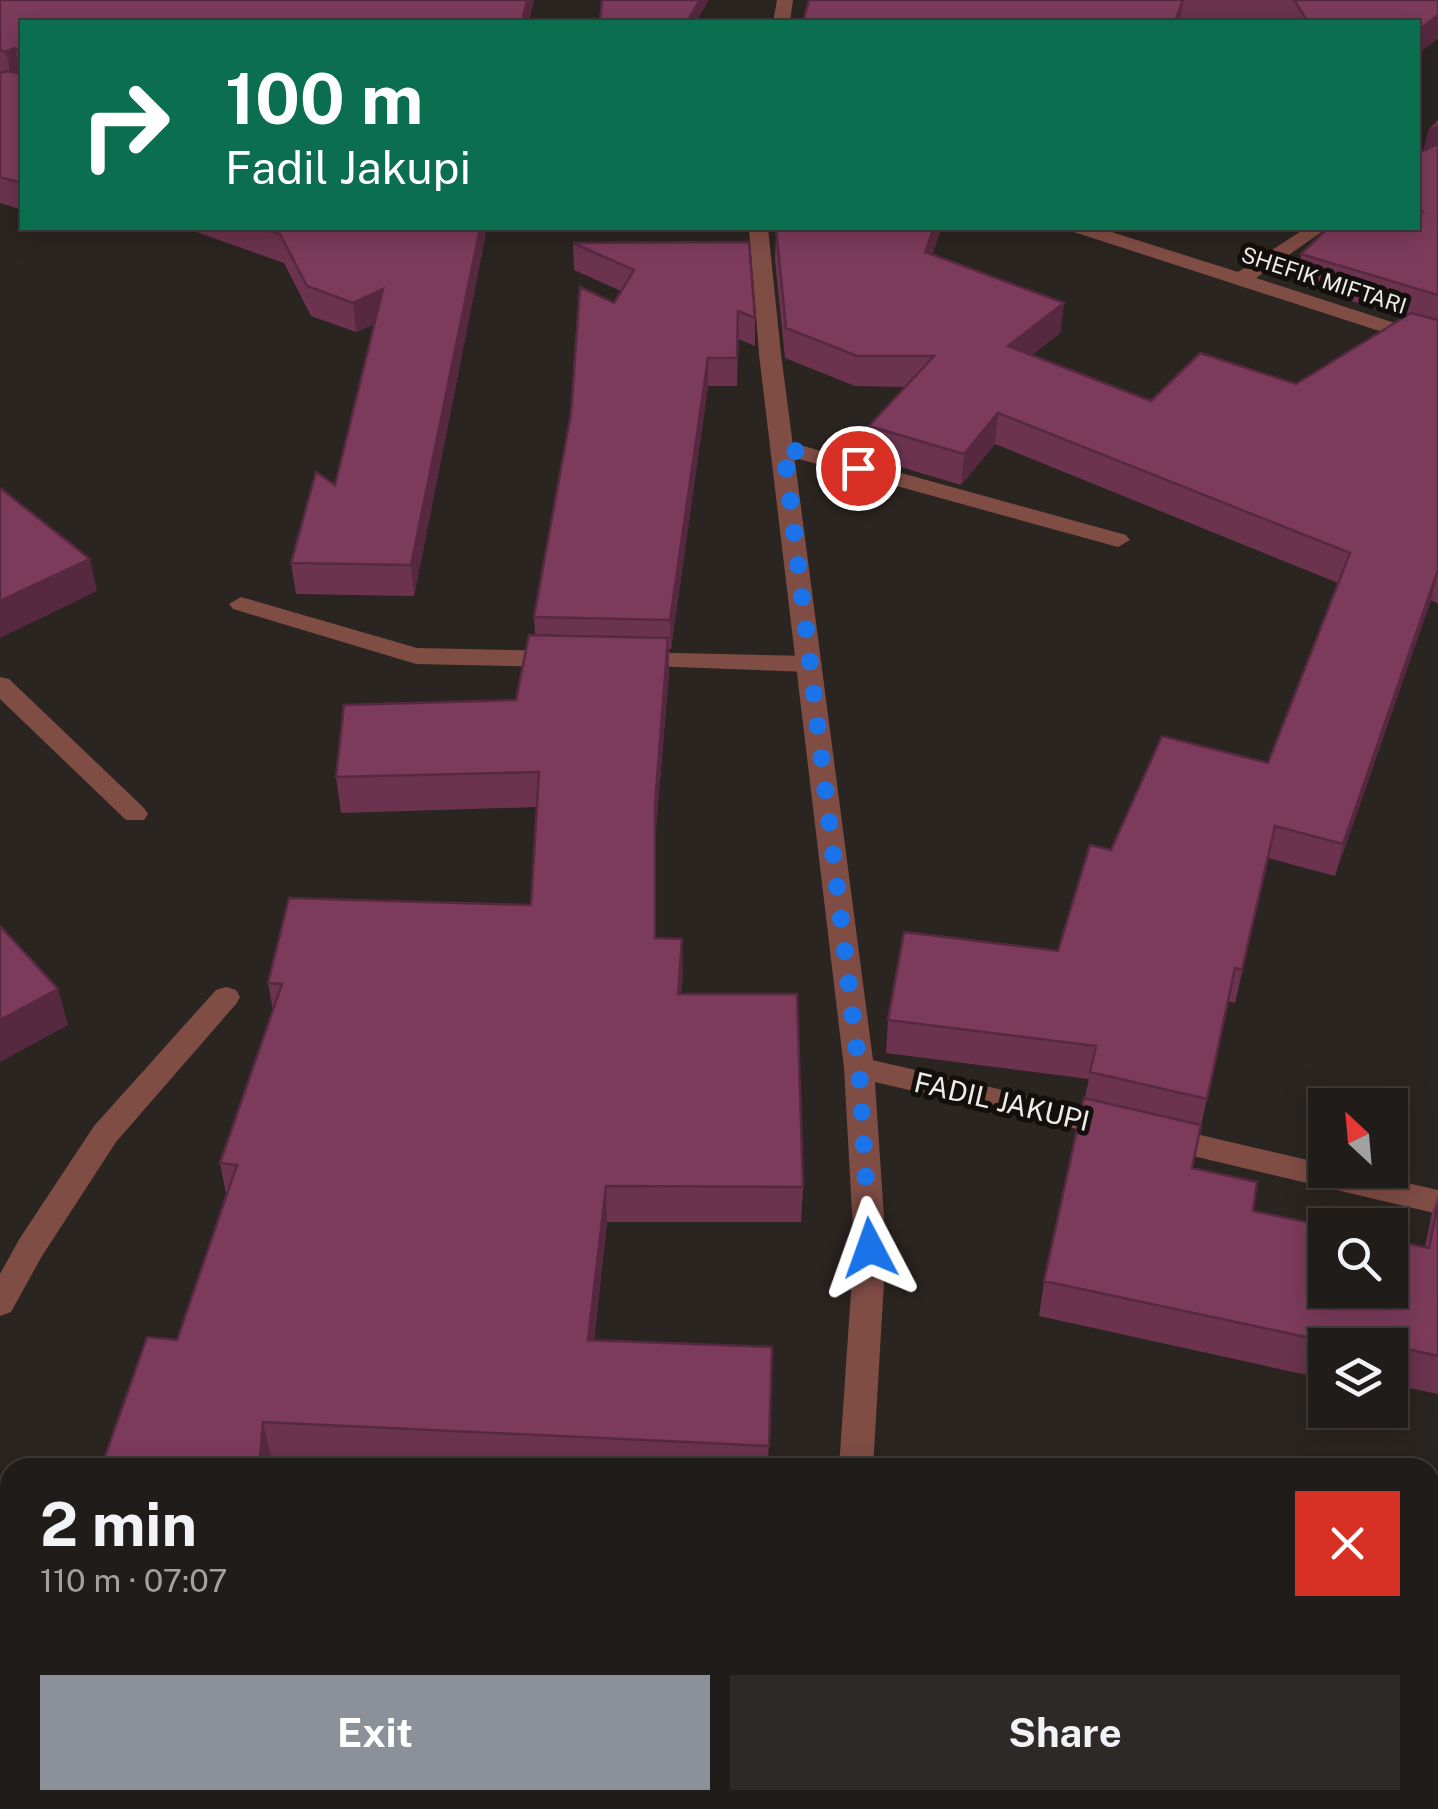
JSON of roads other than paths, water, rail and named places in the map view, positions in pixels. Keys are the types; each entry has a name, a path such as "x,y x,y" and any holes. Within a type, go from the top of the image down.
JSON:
{"street":[{"path":"758,230 770,354 859,1068 870,1248 857,1458"},
{"name":"SHEFIK MIFTARI","path":"1086,230 1438,344"},
{"path":"1242,279 1315,230"},
{"path":"784,448 1118,540"},
{"path":"241,604 416,656 810,664"},
{"path":"0,684 135,814"},
{"path":"0,1303 30,1247 105,1134 226,997"},
{"name":"FADIL JAKUPI","path":"859,1068 1438,1202"}]}
